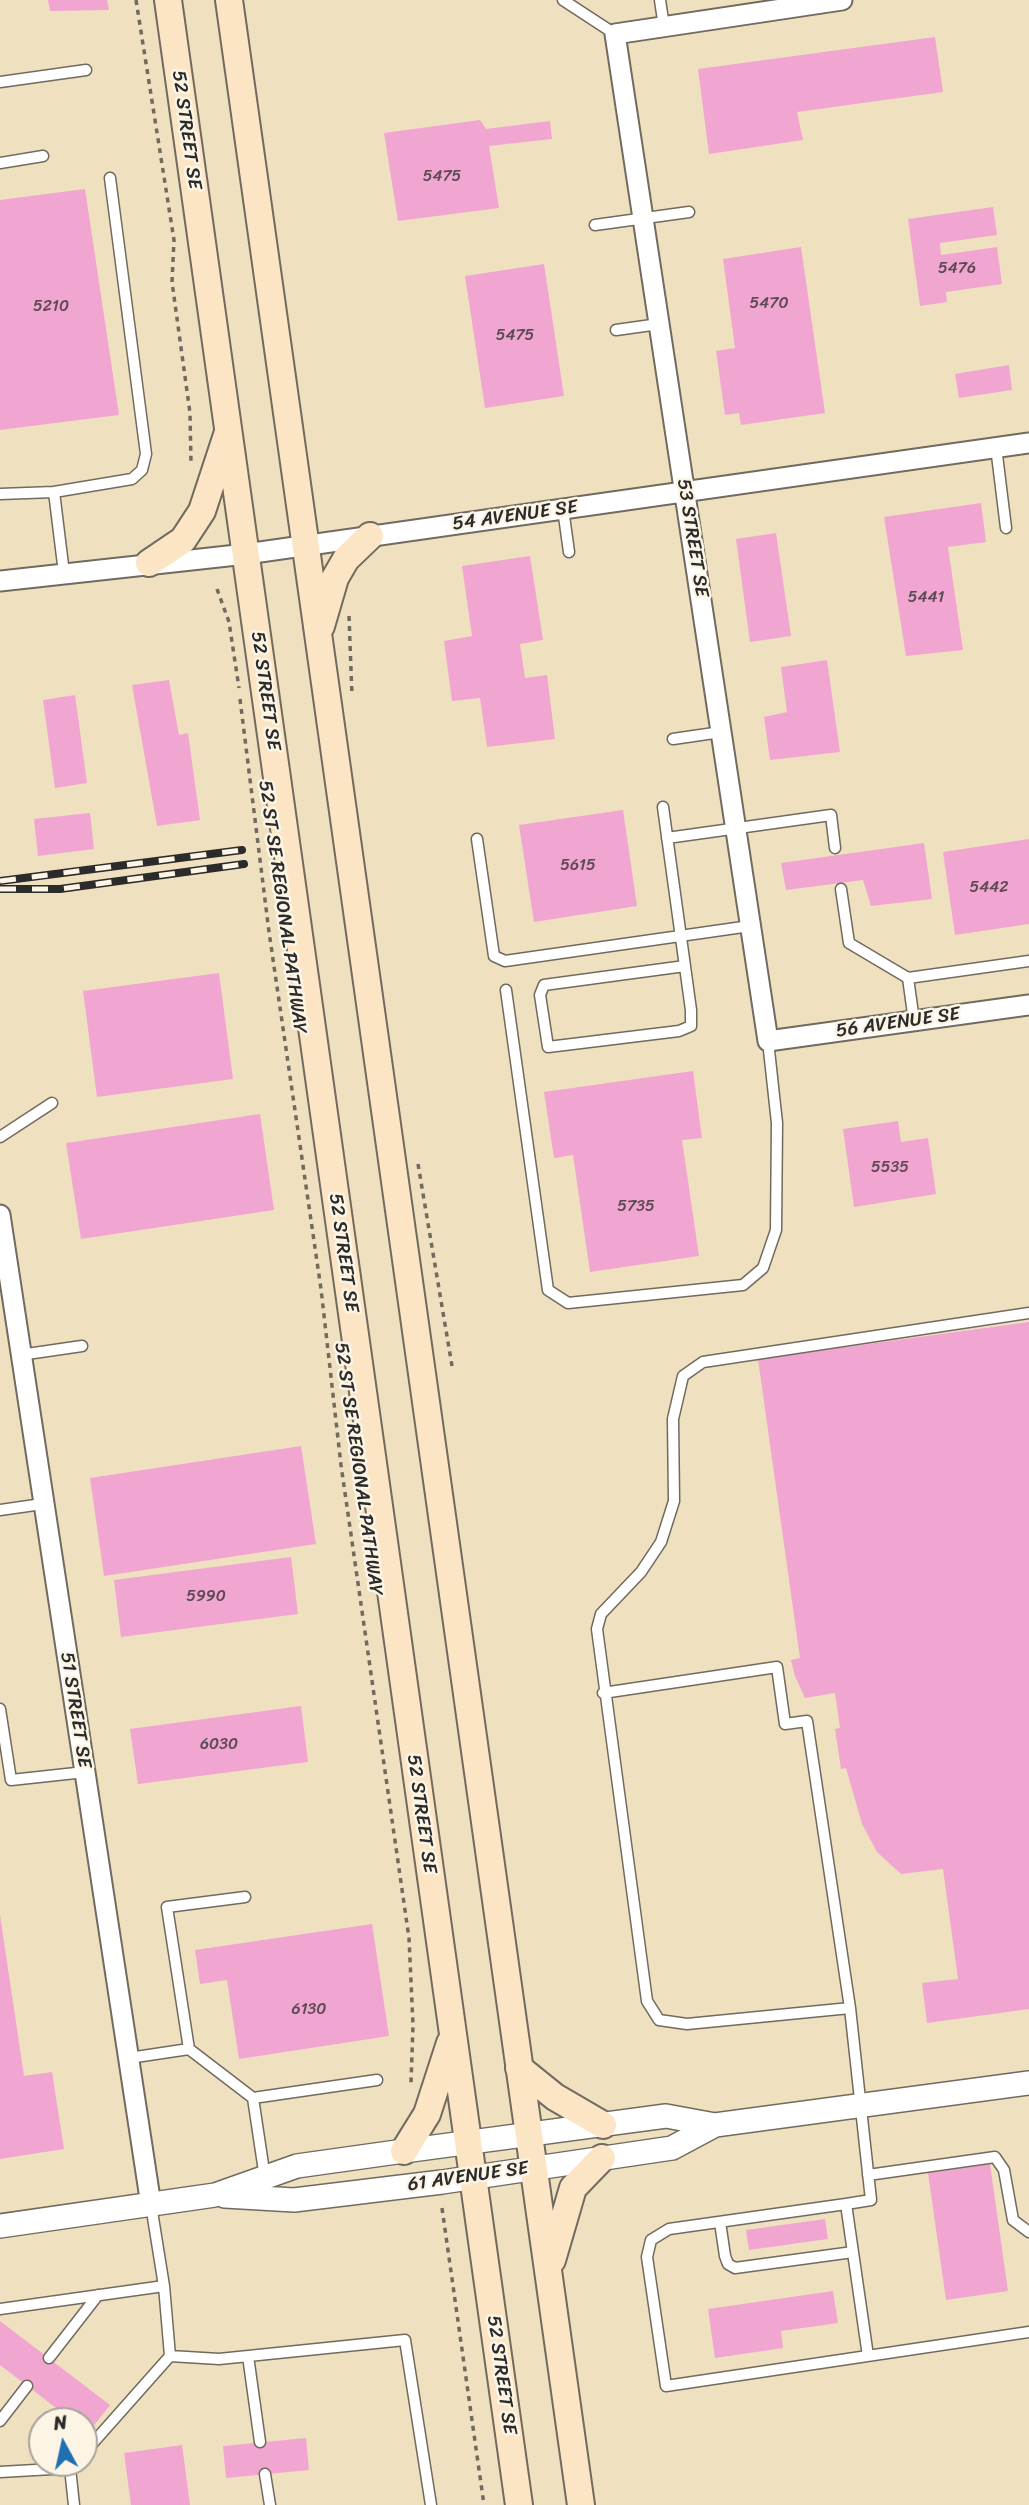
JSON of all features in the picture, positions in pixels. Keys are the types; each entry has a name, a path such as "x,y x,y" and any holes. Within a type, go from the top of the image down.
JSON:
{"main road":[{"name":"52 STREET SE","path":"168,0 519,2505"},
{"path":"229,0 581,2505"},
{"path":"149,563 183,540 202,510 228,430"},
{"path":"318,634 335,578 346,559 370,537"},
{"path":"404,2151 427,2114 452,2038"},
{"path":"519,2068 555,2097 603,2125"},
{"path":"549,2276 563,2213 573,2188 602,2158"}],"street":[{"path":"615,34 836,0"},
{"name":"53 STREET SE","path":"615,34 768,1041"},
{"name":"54 AVENUE SE","path":"0,581 246,554 1029,443"},
{"name":"56 AVENUE SE","path":"768,1041 1029,1005"},
{"name":"51 STREET SE","path":"0,1215 4,1271 20,1355 151,2205"},
{"name":"61 AVENUE SE","path":"0,2226 215,2195 297,2166 404,2151 666,2116 715,2125 1029,2083"},
{"name":"61 AVENUE SE","path":"215,2195 294,2200 474,2177 672,2148 715,2125"}],"lane":[{"path":"563,0 615,34"},
{"path":"660,0 664,27"},
{"path":"0,82 86,70"},
{"path":"0,163 43,156"},
{"path":"0,494 54,492 132,479 142,470 146,454 110,178"},
{"path":"596,225 689,212"},
{"path":"616,330 659,324"},
{"path":"996,447 1006,528"},
{"path":"54,492 64,573"},
{"path":"563,509 569,552"},
{"path":"673,739 721,732"},
{"path":"663,807 685,966 691,1026 679,1031 548,1048 540,995 544,985 685,966"},
{"path":"667,838 831,815 835,848"},
{"path":"477,839 494,956 505,961 750,926"},
{"path":"841,889 849,943 908,978 1029,961"},
{"path":"908,978 914,1021"},
{"path":"506,990 548,1290 568,1303 743,1285 763,1268 776,1230 777,1123 768,1041"},
{"path":"0,1137 52,1103"},
{"path":"849,2008 687,2024 659,2020 647,2001 642,1982 603,1693 597,1629 601,1614 641,1572 660,1542 674,1501 673,1419 683,1376 703,1362 1029,1313"},
{"path":"20,1355 82,1346"},
{"path":"0,1510 42,1504"},
{"path":"603,1693 777,1667 785,1724 807,1721 849,2008 871,2200 669,2229 657,2234 648,2248 666,2386 1029,2332"},
{"path":"0,1709 11,1780 85,1772"},
{"path":"245,1897 167,1907 189,2049 253,2098 265,2178"},
{"path":"128,2059 189,2049"},
{"path":"253,2098 377,2080"},
{"path":"868,2175 995,2157 1004,2170 1013,2220 1029,2232"},
{"path":"846,2204 868,2356"},
{"path":"98,2437 170,2356 164,2286 151,2205"},
{"path":"720,2222 725,2256 728,2264 735,2268 853,2252"},
{"path":"0,2309 164,2286"},
{"path":"49,2358 98,2295"},
{"path":"170,2356 219,2359 405,2340 431,2505"},
{"path":"248,2356 260,2442"},
{"path":"0,2421 27,2386"},
{"path":"0,2472 28,2469"},
{"path":"265,2474 270,2505"},
{"path":"74,2477 75,2505"}],"path":[{"path":"136,0 174,240 172,282 190,412 191,472"},
{"name":"52 ST SE REGIONAL PATHWAY","path":"217,589 229,622 240,695 270,932 321,1289 341,1465 409,1938 413,2025 411,2091"},
{"path":"349,608 354,706"},
{"path":"418,1163 452,1366"},
{"path":"442,2208 484,2505"}],"building":[{"path":"48,0 107,0 109,10 50,11"},
{"path":"935,37 943,92 797,112 803,140 709,154 698,69"},
{"path":"480,120 486,129 550,121 552,139 489,146 499,208 398,221 384,133"},
{"path":"85,189 119,415 0,430 0,200"},
{"path":"993,207 997,235 940,243 941,255 997,247 1002,284 946,292 947,302 920,306 908,219"},
{"path":"801,247 825,413 741,425 739,413 725,415 716,351 735,348 723,259"},
{"path":"544,264 564,396 485,408 465,276"},
{"path":"1009,365 1012,390 959,398 955,374"},
{"path":"981,503 986,542 948,547 963,650 906,656 884,517"},
{"path":"776,533 791,636 750,642 736,539"},
{"path":"530,556 543,640 520,644 525,678 547,675 555,739 487,747 480,698 452,701 444,641 472,636 462,566"},
{"path":"827,660 840,752 770,760 764,717 787,712 781,667"},
{"path":"169,680 179,735 188,733 200,820 157,826 132,685"},
{"path":"75,695 87,783 55,788 43,700"},
{"path":"623,810 637,906 534,922 519,825"},
{"path":"90,813 94,849 38,856 34,819"},
{"path":"1029,839 1029,924 955,935 943,852"},
{"path":"924,843 932,899 871,906 863,880 786,890 781,863"},
{"path":"219,973 233,1079 97,1097 83,991"},
{"path":"693,1071 702,1138 682,1140 699,1256 590,1272 573,1155 554,1158 544,1092"},
{"path":"260,1114 274,1210 81,1239 66,1143"},
{"path":"898,1121 901,1142 928,1138 936,1194 854,1207 843,1129"},
{"path":"1029,1322 1029,2009 927,2023 922,1983 958,1979 943,1869 901,1874 877,1852 862,1824 846,1768 841,1769 835,1729 840,1728 835,1693 805,1698 795,1676 791,1660 800,1658 758,1359"},
{"path":"301,1446 316,1544 104,1576 90,1478"},
{"path":"291,1557 298,1614 121,1637 114,1580"},
{"path":"301,1706 308,1762 138,1784 130,1729"},
{"path":"0,1915 24,2076 52,2072 64,2149 0,2159"},
{"path":"372,1924 389,2036 239,2059 227,1980 200,1984 195,1950"},
{"path":"990,2164 1008,2291 946,2300 928,2173"},
{"path":"825,2219 828,2239 749,2250 746,2230"},
{"path":"833,2291 838,2323 781,2331 783,2348 715,2358 708,2309"},
{"path":"0,2321 110,2405 98,2420 98,2407 55,2407 0,2365"},
{"path":"306,2438 309,2470 226,2478 223,2446"},
{"path":"182,2445 190,2505 131,2505 124,2453"}],"railway":[{"path":"0,881 242,850"},
{"path":"0,889 60,889 244,864"}]}
